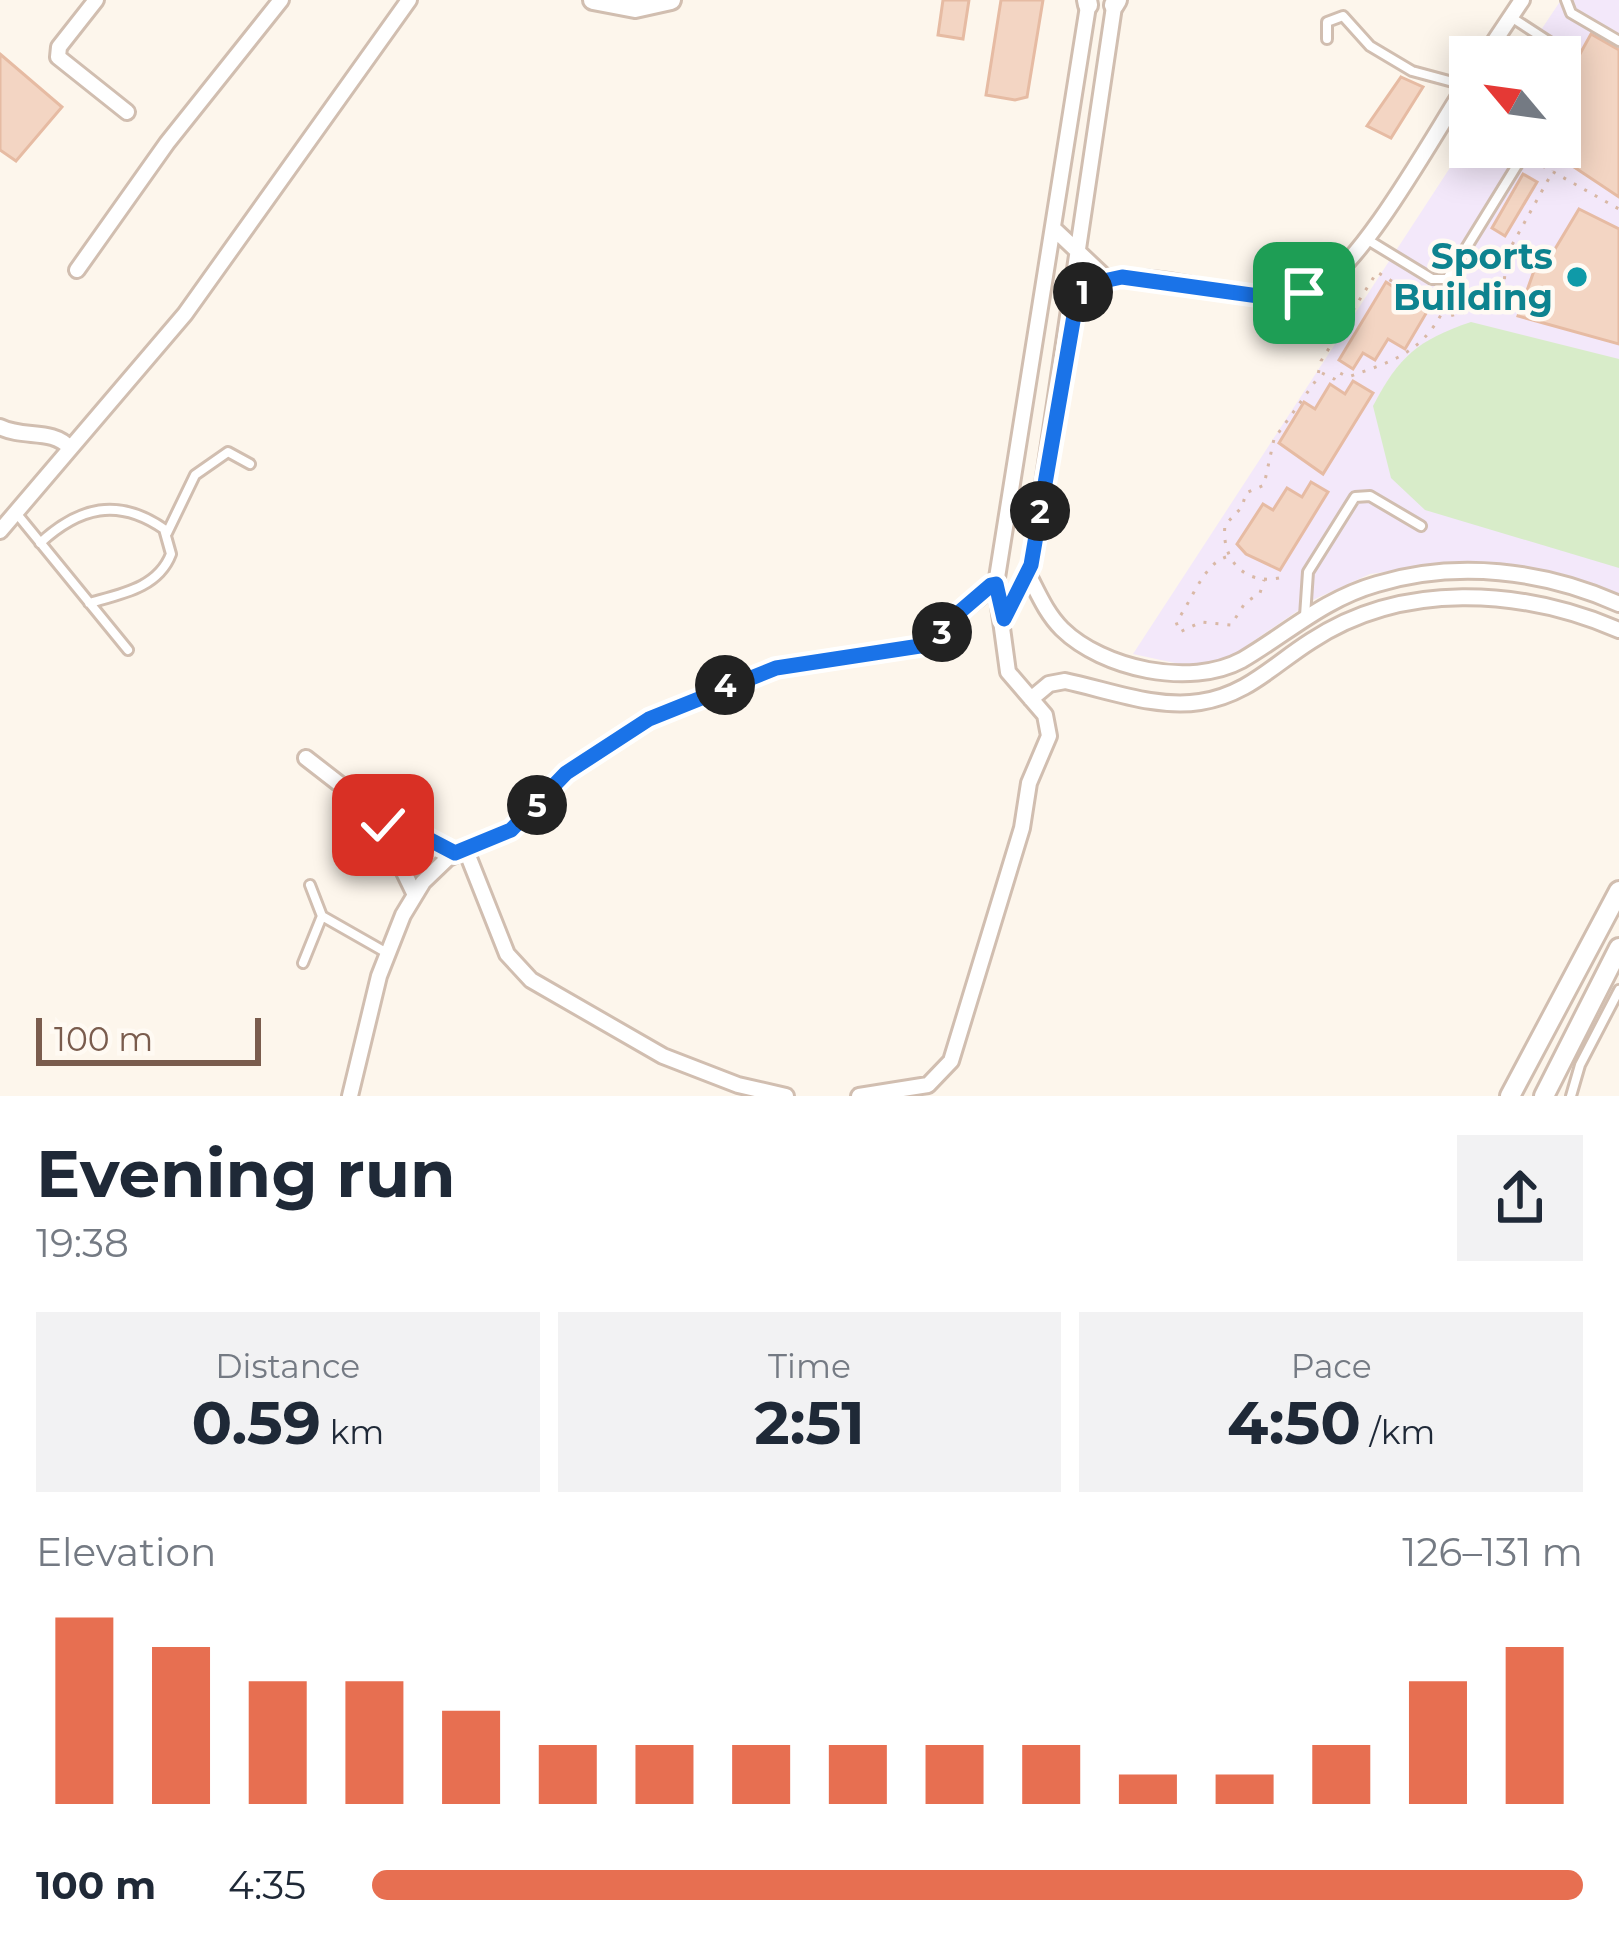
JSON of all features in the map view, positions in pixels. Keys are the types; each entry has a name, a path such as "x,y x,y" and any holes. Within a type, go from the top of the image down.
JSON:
{"street":[{"path":"96,0 59,47 58,57 128,112"},
{"path":"76,270 166,143 281,0"},
{"path":"0,531 185,314 409,0"},
{"path":"593,0 635,8 671,0"},
{"path":"1498,36 1522,0"},
{"path":"859,1096 928,1084 956,1051 1022,828 1029,784 1049,736 1045,715 1008,672 996,584 1088,2"},
{"path":"1004,619 1028,574 1115,2"},
{"path":"1071,305 1090,286 1115,278 1288,296 1331,278 1364,238 1449,110"},
{"path":"1053,228 1079,256 1115,278"},
{"path":"1082,237 1115,278"},
{"path":"0,427 22,436 53,435 70,448"},
{"path":"1028,574 1055,622 1088,650 1180,674 1242,659 1305,616 1375,584 1447,572 1517,574 1619,604"},
{"path":"350,1096 387,952 414,893 460,850 511,830 566,773 663,712 776,668 920,646 996,584"},
{"path":"1031,699 1049,684 1064,681 1168,704 1219,698 1264,677 1308,642 1348,620 1435,598 1541,605 1619,630"},
{"path":"306,758 373,810 460,850 507,953 531,980 663,1056 738,1085 786,1096"},
{"path":"373,810 414,893"},
{"path":"1510,1096 1619,891"},
{"path":"1544,1096 1619,948"}],"lane":[{"path":"1566,0 1571,13 1619,41"},
{"path":"1327,39 1328,22 1343,16 1370,46 1412,71 1449,78"},
{"path":"1511,17 1540,36"},
{"path":"1364,238 1432,279 1447,279 1515,168"},
{"path":"89,603 134,590 159,574 171,554 167,533 199,471 228,452 250,464"},
{"path":"1305,616 1308,572 1355,497 1370,496 1421,526"},
{"path":"40,543 70,517 96,509 155,523 167,533"},
{"path":"16,512 128,650"},
{"path":"310,885 322,916 387,952"},
{"path":"304,963 322,916"},
{"path":"1571,1096 1580,1065 1619,990"}],"path":[{"path":"1279,578 1248,575 1228,557 1227,521 1248,491 1264,485 1272,444 1377,272 1443,313 1462,316 1503,293 1507,254 1553,171 1619,209"},
{"path":"1320,372 1334,380 1338,372 1348,377 1405,356 1425,342 1443,313"},
{"path":"1228,557 1215,562 1194,590 1176,622 1178,631 1186,633 1205,621 1231,625 1244,603 1262,590 1264,580"}],"shaded area":[{"path":"1561,0 1619,0 1619,596 1487,563 1439,564 1370,574 1315,599 1233,655 1212,663 1184,665 1133,654 1450,168 1581,168 1581,36 1537,36"}],"green space":[{"path":"1471,322 1619,359 1619,568 1425,510 1391,478 1373,406 1412,352"}],"building":[{"path":"943,0 969,0 963,39 938,35"},
{"path":"1001,0 1043,0 1027,97 1015,100 986,95"},
{"path":"1591,34 1619,50 1619,197 1576,168 1581,168 1581,52"},
{"path":"0,54 62,107 16,161 0,150"},
{"path":"1401,77 1423,87 1391,138 1367,126"},
{"path":"1523,174 1537,182 1505,236 1492,228"},
{"name":"Sports Building","path":"1579,209 1619,229 1619,344 1518,316 1541,251 1552,254"},
{"path":"1386,282 1428,310 1405,349 1388,339 1375,360 1363,353 1353,369 1339,360"},
{"path":"1353,381 1373,393 1323,474 1279,443 1304,402 1315,409 1330,384 1345,394"},
{"path":"1311,482 1328,492 1280,570 1246,554 1237,544 1263,504 1273,510 1287,488 1302,497"}],"place":[{"name":"Sports Building","path":"1577,277"}],"route":[{"path":"383,825 373,810 455,853 511,830 566,773 620,735 678,705 776,668 920,646 944,631 991,585 996,584 1004,619 1031,565 1071,305 1077,298 1090,286 1122,277 1273,298 1304,293"}]}
